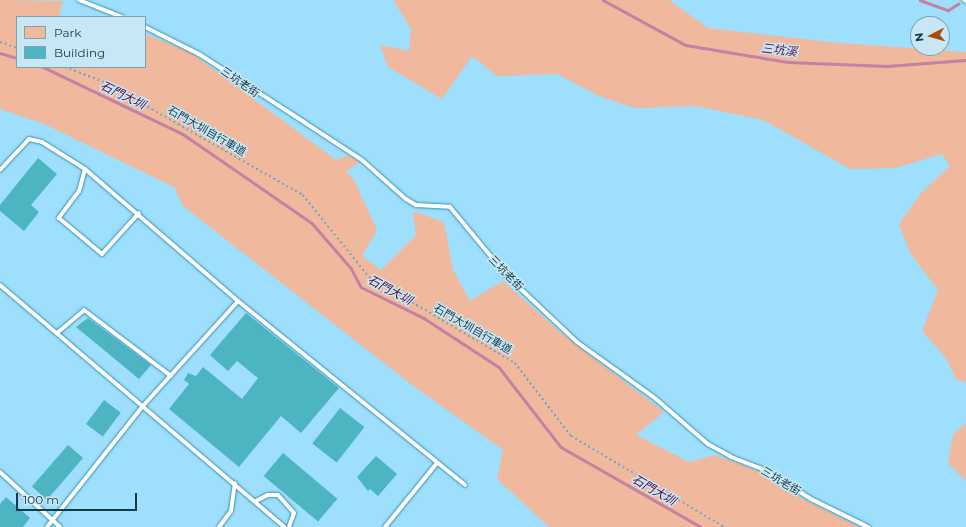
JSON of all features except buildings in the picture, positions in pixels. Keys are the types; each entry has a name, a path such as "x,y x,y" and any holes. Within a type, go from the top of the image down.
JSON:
{"lane":[{"path":"79,0 119,16"},
{"name":"三坑老街","path":"146,28 199,54 362,160 406,199 416,205 450,207 507,276 578,342 656,399 708,444 731,457 765,470 811,499 868,527"},
{"path":"0,170 29,139 42,142 85,170 139,213 238,300 465,485"},
{"path":"85,170 79,191 59,218 102,254 139,213"},
{"path":"0,285 58,333 142,408 235,483 284,527"},
{"path":"47,527 142,408 238,300"},
{"path":"58,333 84,310 171,376"},
{"path":"385,527 437,463"},
{"path":"0,472 60,527"},
{"path":"219,527 231,510 235,483"},
{"path":"256,502 268,495 278,495 294,513 289,527"}],"path":[{"path":"0,42 16,48"},
{"name":"石門大圳自行車道","path":"68,68 104,82 303,195 369,277 515,363 571,436 724,527"}],"green space":[{"path":"0,0 63,1 59,16 16,16 16,68 146,68 146,34 190,52 336,160 347,155 359,162 346,172 354,180 377,230 362,256 381,270 416,235 413,211 444,222 453,270 470,301 503,281 560,332 664,412 636,435 689,462 715,455 761,472 781,488 859,527 549,527 497,479 503,450 408,382 183,206 174,187 44,124 0,109"},
{"path":"393,0 669,0 708,28 838,43 910,48 910,56 950,56 950,51 966,52 966,383 956,379 946,358 922,331 938,290 910,253 899,224 921,193 950,166 942,154 895,168 850,169 763,120 695,106 634,108 599,96 557,74 497,76 472,56 442,99 388,67 380,45 409,51 411,29"},
{"path":"966,423 966,481 948,463 953,435"}],"waterway":[{"name":"三坑溪","path":"603,0 686,45 788,62 887,66 966,60"},
{"path":"920,0 948,10 958,4"},
{"name":"石門大圳","path":"0,53 16,58"},
{"name":"石門大圳","path":"45,68 183,134 312,223 351,268 361,287 424,318 499,367 561,447 701,527"}]}
